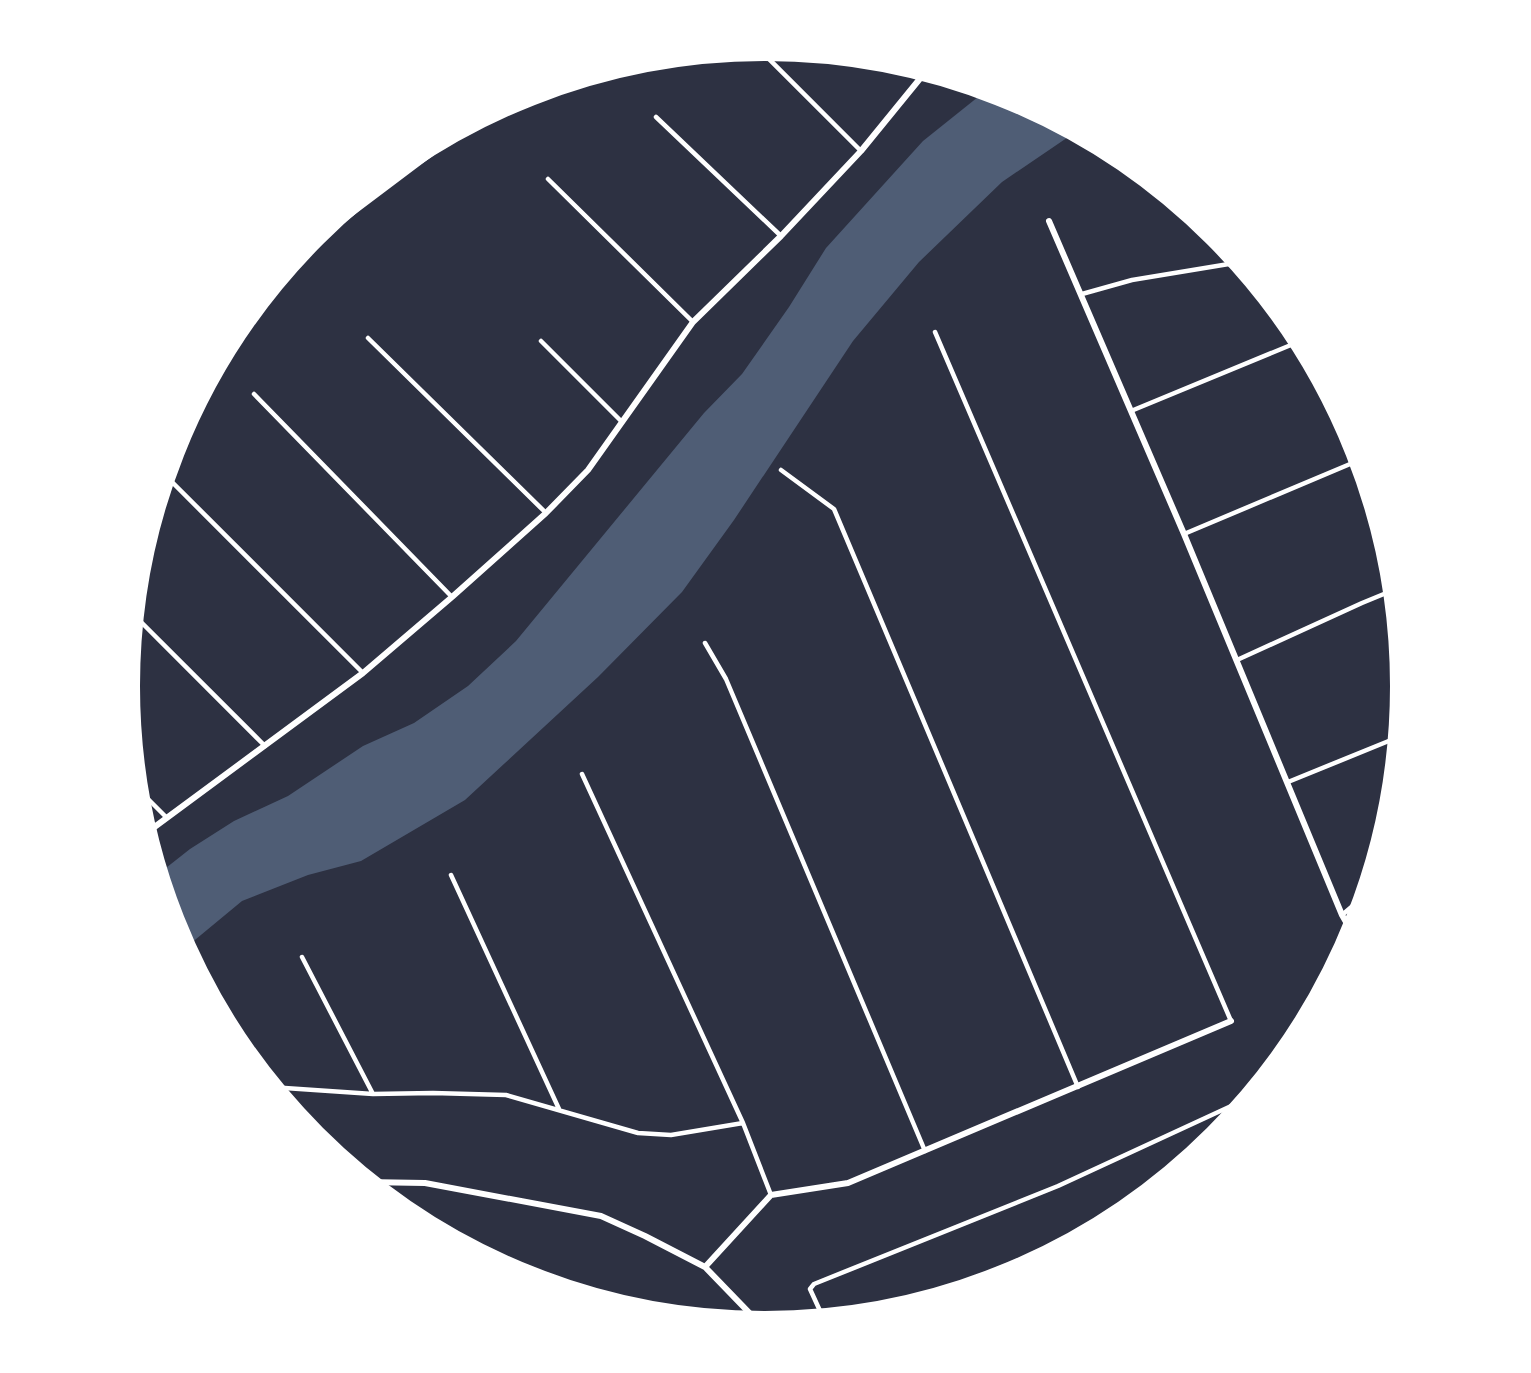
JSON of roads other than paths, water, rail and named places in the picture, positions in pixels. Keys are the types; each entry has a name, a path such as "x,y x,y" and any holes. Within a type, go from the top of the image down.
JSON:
{"street":[{"path":"152,829 363,673 546,513 588,470 693,322 861,151 922,77"},
{"path":"1049,221 1238,660 1348,925"},
{"path":"705,1267 771,1195 848,1183 1231,1021"},
{"path":"377,1182 425,1183 601,1216 705,1267 752,1316"}],"lane":[{"path":"767,57 861,151"},
{"path":"656,117 780,236"},
{"path":"337,225 438,149"},
{"path":"548,179 693,322"},
{"path":"1082,294 1132,280 1232,263"},
{"path":"935,332 1231,1021"},
{"path":"368,339 546,513"},
{"path":"541,341 622,422"},
{"path":"1131,411 1293,344"},
{"path":"254,394 452,597"},
{"path":"1184,534 1354,463"},
{"path":"781,470 834,509 1078,1087"},
{"path":"170,480 363,673"},
{"path":"1238,660 1388,592"},
{"path":"139,620 265,746"},
{"path":"705,643 726,679 925,1151"},
{"path":"1288,782 1393,739"},
{"path":"582,774 743,1123 771,1195"},
{"path":"146,797 167,818"},
{"path":"451,875 559,1109"},
{"path":"1342,915 1357,903"},
{"path":"302,957 373,1094"},
{"path":"280,1088 373,1094 506,1095 638,1133 671,1135 743,1123"},
{"path":"822,1314 810,1289 814,1284 1058,1186 1238,1103"}],"water":[{"path":"981,95 1070,136 1002,182 919,262 853,341 734,520 682,592 598,677 465,800 361,861 308,875 242,901 191,943 163,870 190,849 234,821 288,796 363,746 414,723 468,686 516,641 704,413 742,374 789,307 826,248 923,141"}]}
